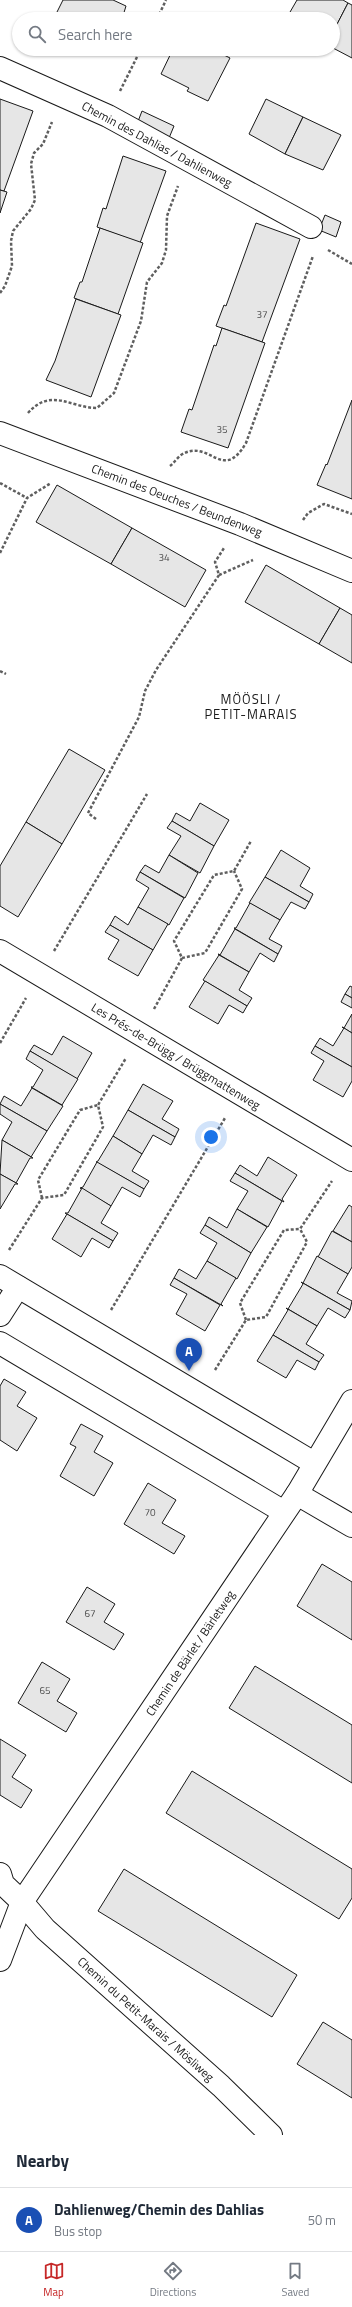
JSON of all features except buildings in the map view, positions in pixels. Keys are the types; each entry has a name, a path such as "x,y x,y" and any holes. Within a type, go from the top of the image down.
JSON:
{"street":[{"name":"Chemin des Dahlias / Dahlienweg","path":"0,68 108,116 311,227"},
{"name":"Chemin des Oeuches / Beundenweg","path":"0,433 240,524 352,571"},
{"name":"Les Prés-de-Brügg / Brüggmattenweg","path":"0,951 39,976 141,1034 350,1159"},
{"path":"0,1315 9,1281 314,1463"},
{"path":"0,1343 284,1512"},
{"name":"Chemin de Bärlet / Bärletweg","path":"0,1960 22,1902 296,1494 352,1401"},
{"path":"296,1494 352,1526"},
{"name":"Chemin du Petit-Marais / Mösliweg","path":"1,1881 22,1902 45,1929 221,2086 271,2135"}],"path":[{"path":"160,12 166,0"},
{"path":"117,99 138,56"},
{"path":"0,293 5,286 12,266 10,241 13,231 31,209 35,200 31,164 34,153 43,144 50,127"},
{"path":"31,410 44,402 60,399 83,407 97,408 114,393 141,321 147,282 162,263 166,250 167,216 180,181"},
{"path":"169,468 181,455 194,451 200,451 226,461 233,460 240,453 246,443 315,251"},
{"path":"0,553 27,498 54,482"},
{"path":"0,483 27,498"},
{"path":"302,521 308,513 324,504 352,514"},
{"path":"96,819 88,813 139,717 145,691 165,654 219,575 215,562 240,524"},
{"path":"0,670 6,674"},
{"path":"0,1043 147,794"},
{"path":"182,958 174,941 214,875 234,871 251,841"},
{"path":"6,1254 42,1198 38,1180 80,1110 98,1105 141,1034 182,958 204,953 242,889 234,871"},
{"path":"108,1315 239,1093"},
{"path":"42,1198 64,1195 103,1127 98,1105"},
{"path":"246,1320 240,1303 284,1230 300,1228 350,1159"},
{"path":"211,1376 246,1320 266,1317 307,1242 300,1228"}],"place":[{"name":"Dahlienweg/Chemin des Dahlias","path":"189,1371"}],"district":[{"name":"MÖÖSLI / PETIT-MARAIS","path":"251,706"}]}
